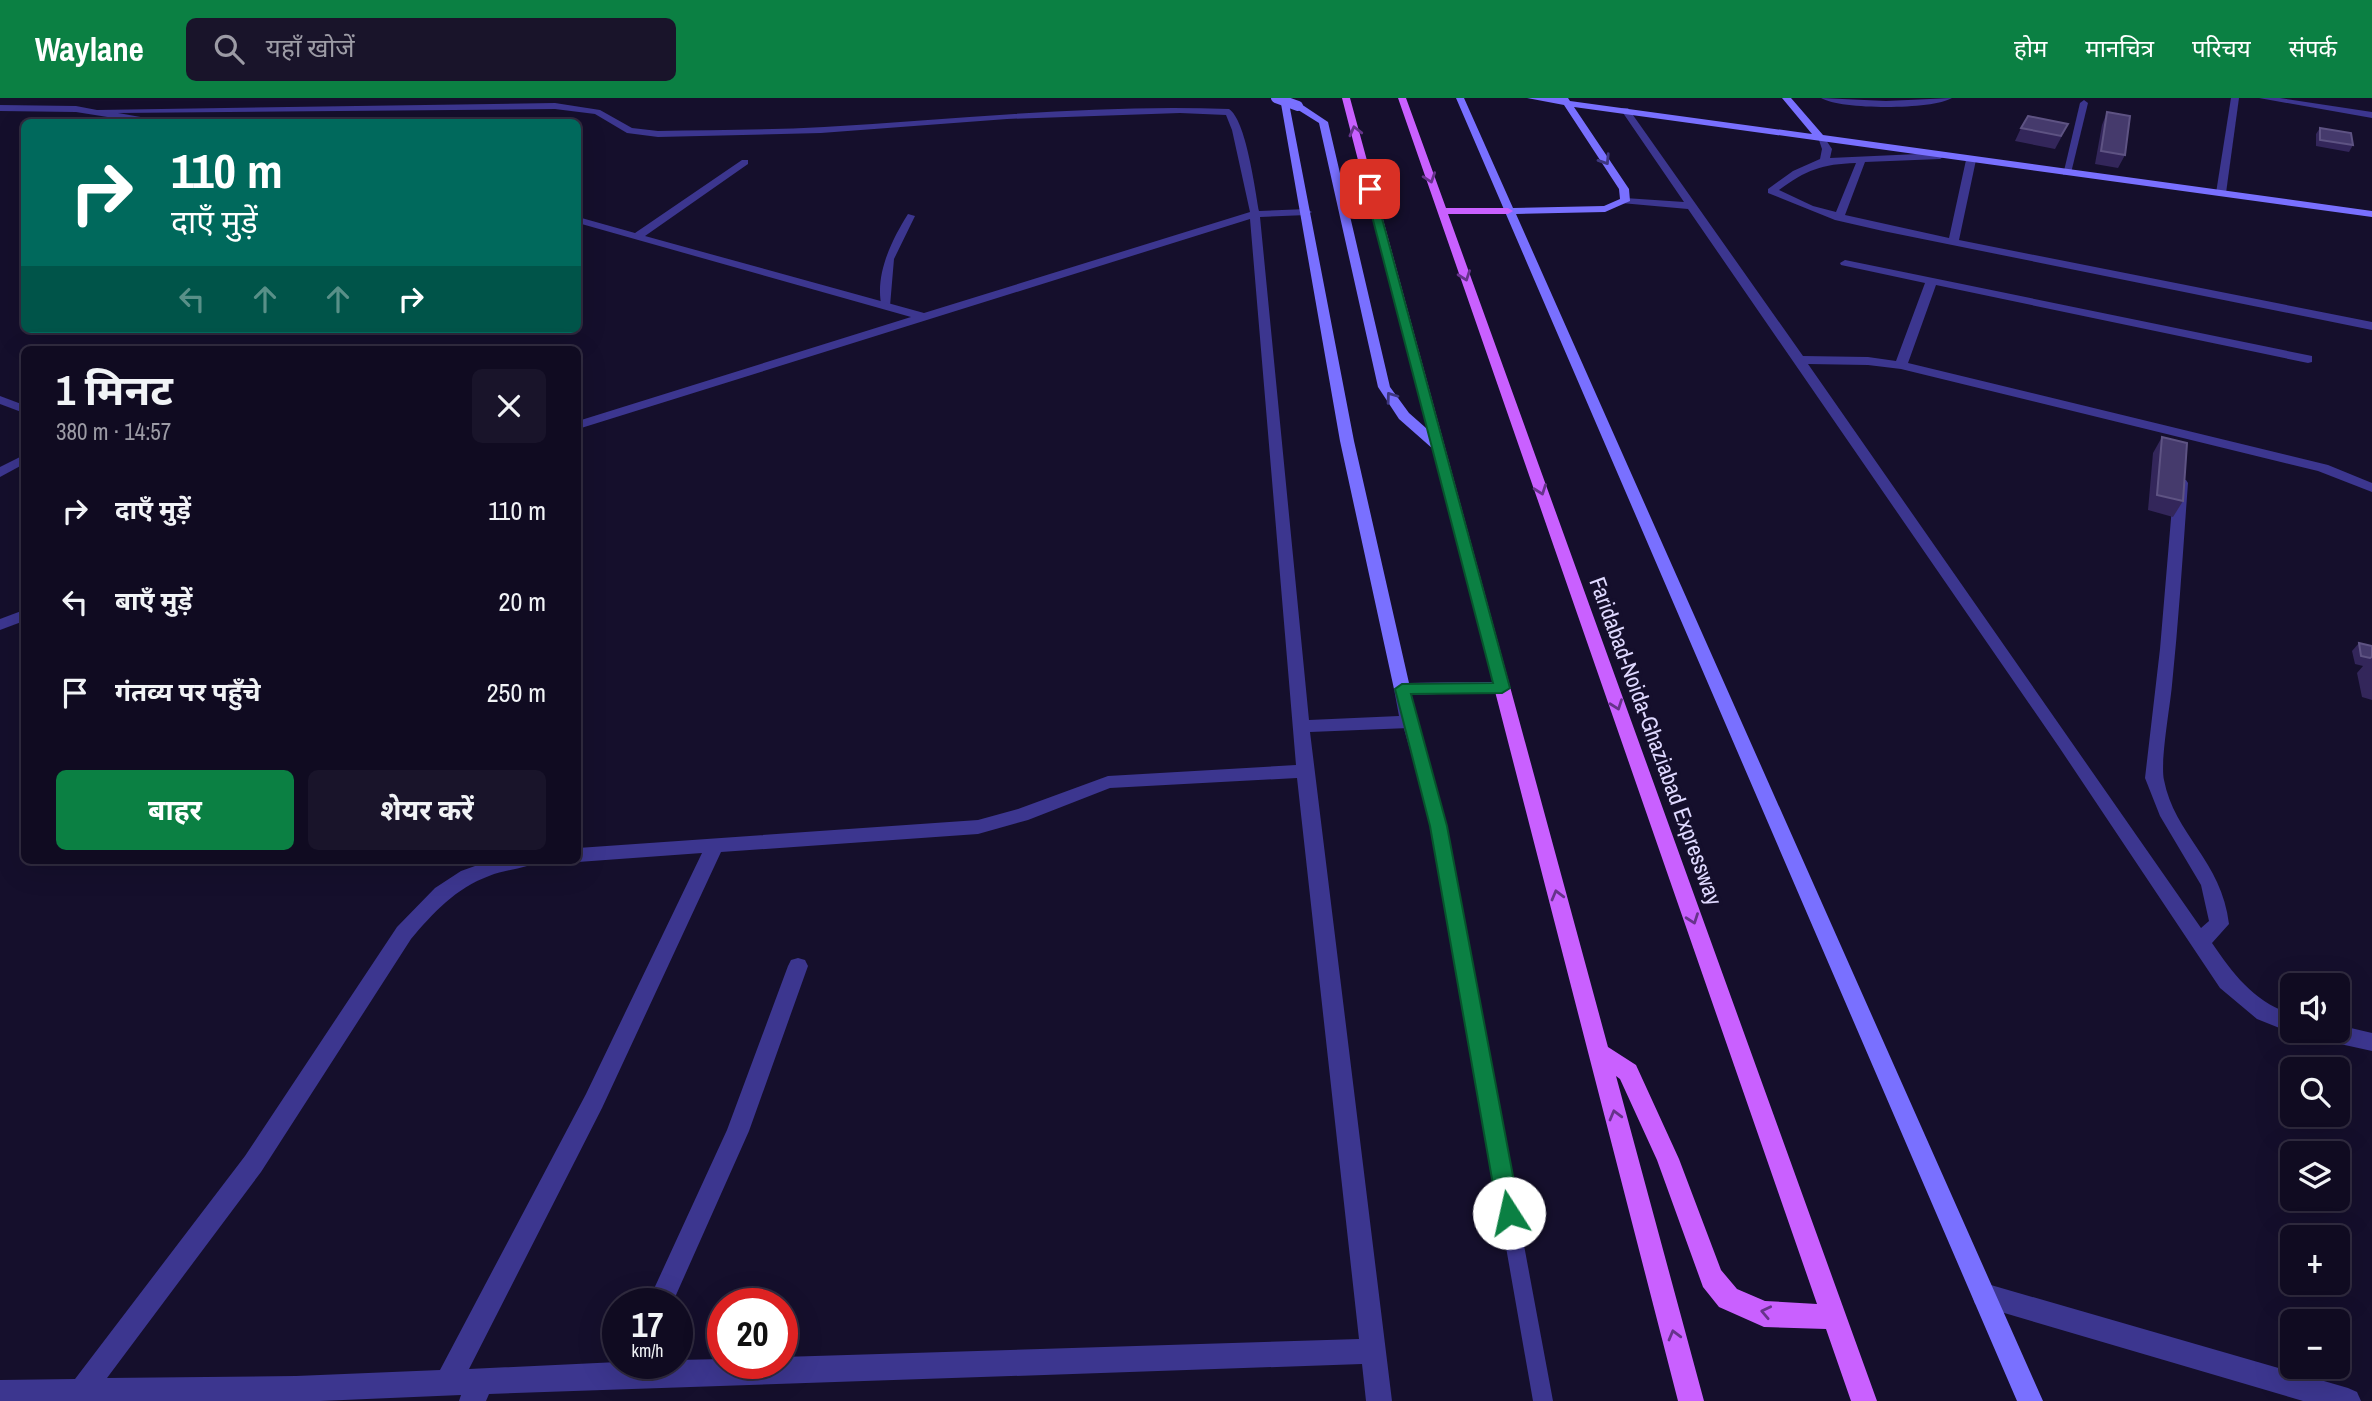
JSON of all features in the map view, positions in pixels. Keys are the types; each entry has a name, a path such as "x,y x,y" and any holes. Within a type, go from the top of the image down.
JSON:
{"main road":[{"path":"1346,98 1691,1401"},
{"name":"Faridabad-Noida-Ghaziabad Expressway","path":"1402,98 1864,1401"},
{"path":"1442,211 1508,211"},
{"path":"1598,1052 1628,1072 1668,1159 1712,1278 1728,1298 1764,1314 1834,1317"}],"street":[{"path":"1460,98 2030,1401"},
{"path":"1531,98 1566,100 1940,156 2372,214"},
{"path":"1786,98 1821,139 1827,149 1824,161"},
{"path":"1825,98 1886,104 1920,103 1948,98"},
{"path":"2221,193 2235,98"},
{"path":"2263,98 2372,115"},
{"path":"1282,99 1323,122 1384,387 1404,416 1438,446"},
{"path":"1282,99 1307,212 1313,260 1347,441 1409,722 1303,726"},
{"path":"1566,100 1624,190 1625,201"},
{"path":"2066,173 2084,103"},
{"path":"0,108 101,111 172,108 555,106 597,112 630,131 658,134 821,130 1007,116 1210,110 1229,112 1237,130 1255,214 1262,322 1306,771 1379,1401"},
{"path":"1625,110 2057,731 2227,982 2248,1002 2280,1019"},
{"path":"101,111 138,119"},
{"path":"1940,156 1824,161 1796,173 1772,191 1839,218 2372,326"},
{"path":"1953,242 1971,160"},
{"path":"1839,218 1861,161"},
{"path":"636,237 746,162"},
{"path":"1508,211 1605,209 1625,201 1694,206"},
{"path":"581,424 1255,214 1307,212"},
{"path":"581,221 927,318"},
{"path":"1845,263 2308,359"},
{"path":"1901,365 1932,280"},
{"path":"1799,360 1868,361 1901,365 2181,440 2323,468 2372,488"},
{"path":"0,400 21,409"},
{"path":"0,473 21,461"},
{"path":"2181,471 2180,521 2154,778 2158,799 2215,891 2219,924 2199,942"},
{"path":"0,625 21,616"},
{"path":"1402,689 1502,688"},
{"path":"581,855 978,827 1022,815 1108,782 1306,771"},
{"path":"448,1382 594,1101 715,845"},
{"path":"98,1394 404,933 431,902 459,880 486,867 503,864"},
{"path":"666,1288 738,1130 799,966"},
{"path":"2350,1037 2372,1042"},
{"path":"1984,1295 2348,1401"},
{"path":"693,1367 1373,1351"},
{"path":"0,1393 293,1395 448,1382 476,1391 602,1373"}],"lane":[{"path":"885,306 887,262 911,216"},
{"path":"1409,722 1438,826 1543,1401"}],"building":[{"path":"2107,112 2130,116 2125,155 2101,151"},
{"path":"2028,116 2068,124 2061,136 2021,128"},
{"path":"2320,128 2351,133 2353,145 2320,140"},
{"path":"2162,437 2187,443 2183,501 2157,495"},
{"path":"2359,643 2372,646 2372,657 2361,656"}],"route":[{"path":"1370,189 1502,688 1402,689 1438,826 1509,1213"}]}
